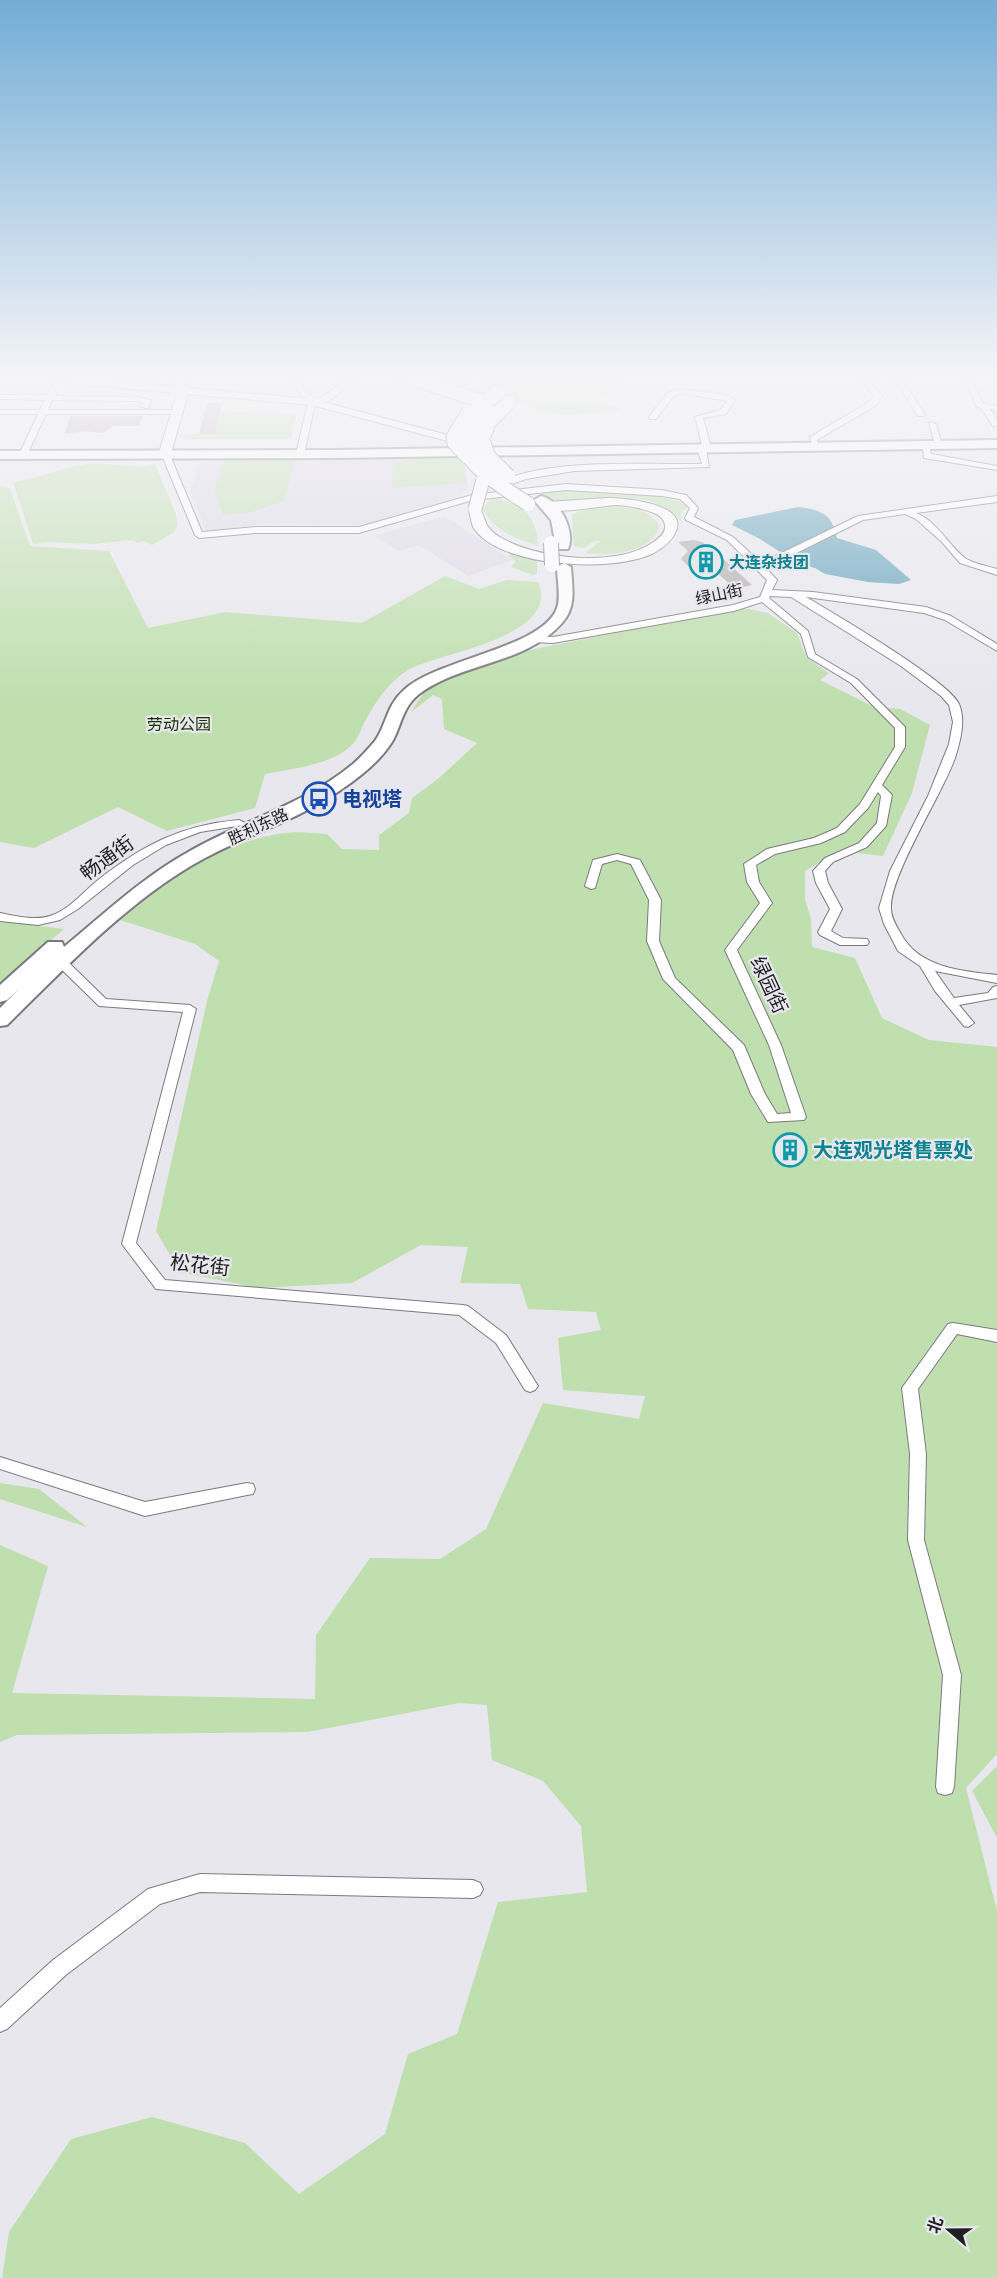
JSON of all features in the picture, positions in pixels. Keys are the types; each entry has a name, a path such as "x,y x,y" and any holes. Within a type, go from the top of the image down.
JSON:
{"main road":[{"path":"485,486 477,505 476,522 482,531 506,546 543,556 576,561 624,560 657,548 666,539 672,527 658,510 635,503 612,501 564,506 539,504 522,486"},
{"name":"胜利东路","path":"0,1020 60,961 151,883 198,854 290,812 335,786 361,766 384,741 395,712 410,693 444,672 516,648 532,639 557,619 565,607 557,545 562,526 555,511 509,492 502,486"},
{"path":"477,505 484,521 494,531 509,540 535,549 576,556 613,557 642,551 662,536 664,525 659,516 647,509 610,503 571,511 562,526"},
{"name":"胜利东路","path":"539,504 557,545"},
{"path":"0,996 68,935 146,871 191,845 274,808 336,774 370,737 383,707 390,698 414,677 440,664 507,643 541,621 550,610 558,566"}],"street":[{"path":"180,486 199,535 256,530 359,530 477,505"},
{"path":"494,495 495,488 499,486"},
{"name":"绿山街","path":"477,505 494,495 587,487 683,497 694,508 689,518 696,525 722,533 741,547 772,580 765,596 734,608 553,640 532,639"},
{"path":"760,567 861,518 997,499"},
{"path":"907,512 919,517 945,540 963,561 997,572"},
{"path":"765,596 793,594 926,610 948,618 997,648"},
{"path":"793,594 913,670 943,691 953,704 958,717 954,744 939,785 894,871 885,908 892,929 905,952 925,964 978,977 997,979"},
{"name":"绿园街","path":"591,886 597,862 618,857 636,862 655,900 653,941 669,979 739,1048 758,1094 773,1119 799,1117 776,1045 731,950 766,903 753,882 750,864 771,851 817,841 841,830 864,806 900,747 900,728 854,681 811,655 805,633 765,596"},
{"path":"863,942 840,941 824,932 836,909 822,883 819,871 829,860 863,845 882,824 886,795 876,785"},
{"name":"畅通街","path":"0,917 31,922 51,920 65,913 130,860 180,832 215,824 239,823"},
{"name":"松花街","path":"60,961 103,1003 190,1009 129,1244 160,1285 464,1310 501,1339 530,1386"},
{"path":"925,964 939,988 953,1002 968,1023"},
{"path":"953,1002 992,996 997,990"},
{"path":"945,1787 952,1675 916,1540 918,1454 910,1388 953,1328 997,1336"},
{"path":"0,1463 145,1509 247,1489"},
{"path":"0,2022 60,1967 155,1896 200,1883 473,1889"}],"shaded area":[{"path":"192,486 468,488 458,497 372,525 269,524 206,531 190,492"},
{"path":"444,516 512,560 468,576 419,545 399,551 374,536"}],"green space":[{"path":"14,486 164,486 176,514 178,526 173,533 152,545 144,541 138,543 132,540 94,544 48,542 33,544"},
{"path":"215,486 288,486 284,501 252,512 223,515 214,491"},
{"name":"劳动公园","path":"0,487 10,489 30,546 109,551 148,628 225,612 362,623 445,576 479,589 507,580 538,582 541,601 532,617 515,630 469,649 423,663 401,675 377,701 351,746 342,753 321,762 265,774 255,808 167,831 118,807 34,848 0,842"},
{"path":"562,490 647,495 678,501 689,506 681,512 681,521 668,509 654,502 621,498 553,502 542,493"},
{"path":"497,498 515,505 527,514 535,527 538,546 513,537 493,523 483,509 490,500"},
{"path":"602,506 626,507 641,511 660,526 655,536 639,548 617,553 585,553 601,541 594,541 584,548 574,546 572,515"},
{"path":"512,552 537,558 537,574 533,575 511,567 516,561 508,556"},
{"path":"743,608 768,613 797,633 806,657 829,673 820,680 874,707 900,709 930,725 912,793 883,856 839,851 805,871 805,899 811,919 812,947 855,958 882,1018 929,1040 997,1047 997,1754 966,1788 997,1911 997,2278 2,2278 9,2232 71,2139 152,2117 245,2143 299,2194 385,2134 408,2054 457,2034 498,1902 587,1892 581,1826 543,1781 492,1760 487,1705 459,1703 308,1732 17,1735 0,1742 0,1545 48,1566 12,1693 315,1699 316,1635 370,1558 440,1559 486,1529 543,1403 639,1419 645,1396 563,1390 558,1338 601,1330 596,1312 528,1309 520,1284 460,1283 468,1247 421,1245 352,1283 258,1288 180,1272 156,1231 207,1001 219,961 195,944 120,920 157,890 196,864 238,845 261,838 290,832 327,834 342,849 379,850 379,835 409,813 412,798 439,778 477,743 444,729 442,699 433,695 410,713 423,694 447,676 488,665 529,650"},
{"path":"0,921 64,929 0,984"},
{"path":"0,1483 39,1489 87,1527 0,1499"},
{"path":"997,1766 997,1838 972,1791"}],"water":[{"path":"798,507 825,515 832,523 837,538 876,550 911,580 899,584 868,582 825,574 815,568 797,563 760,539 732,525 735,520"}],"building":[{"name":"大连杂技团","path":"694,540 702,542 717,553 752,585 735,589 711,567 688,566 681,559 688,551 678,542"}],"place":[{"name":"大连杂技团","path":"706,562"},
{"name":"电视塔","path":"319,799"},
{"name":"大连观光塔售票处","path":"790,1150"}]}
